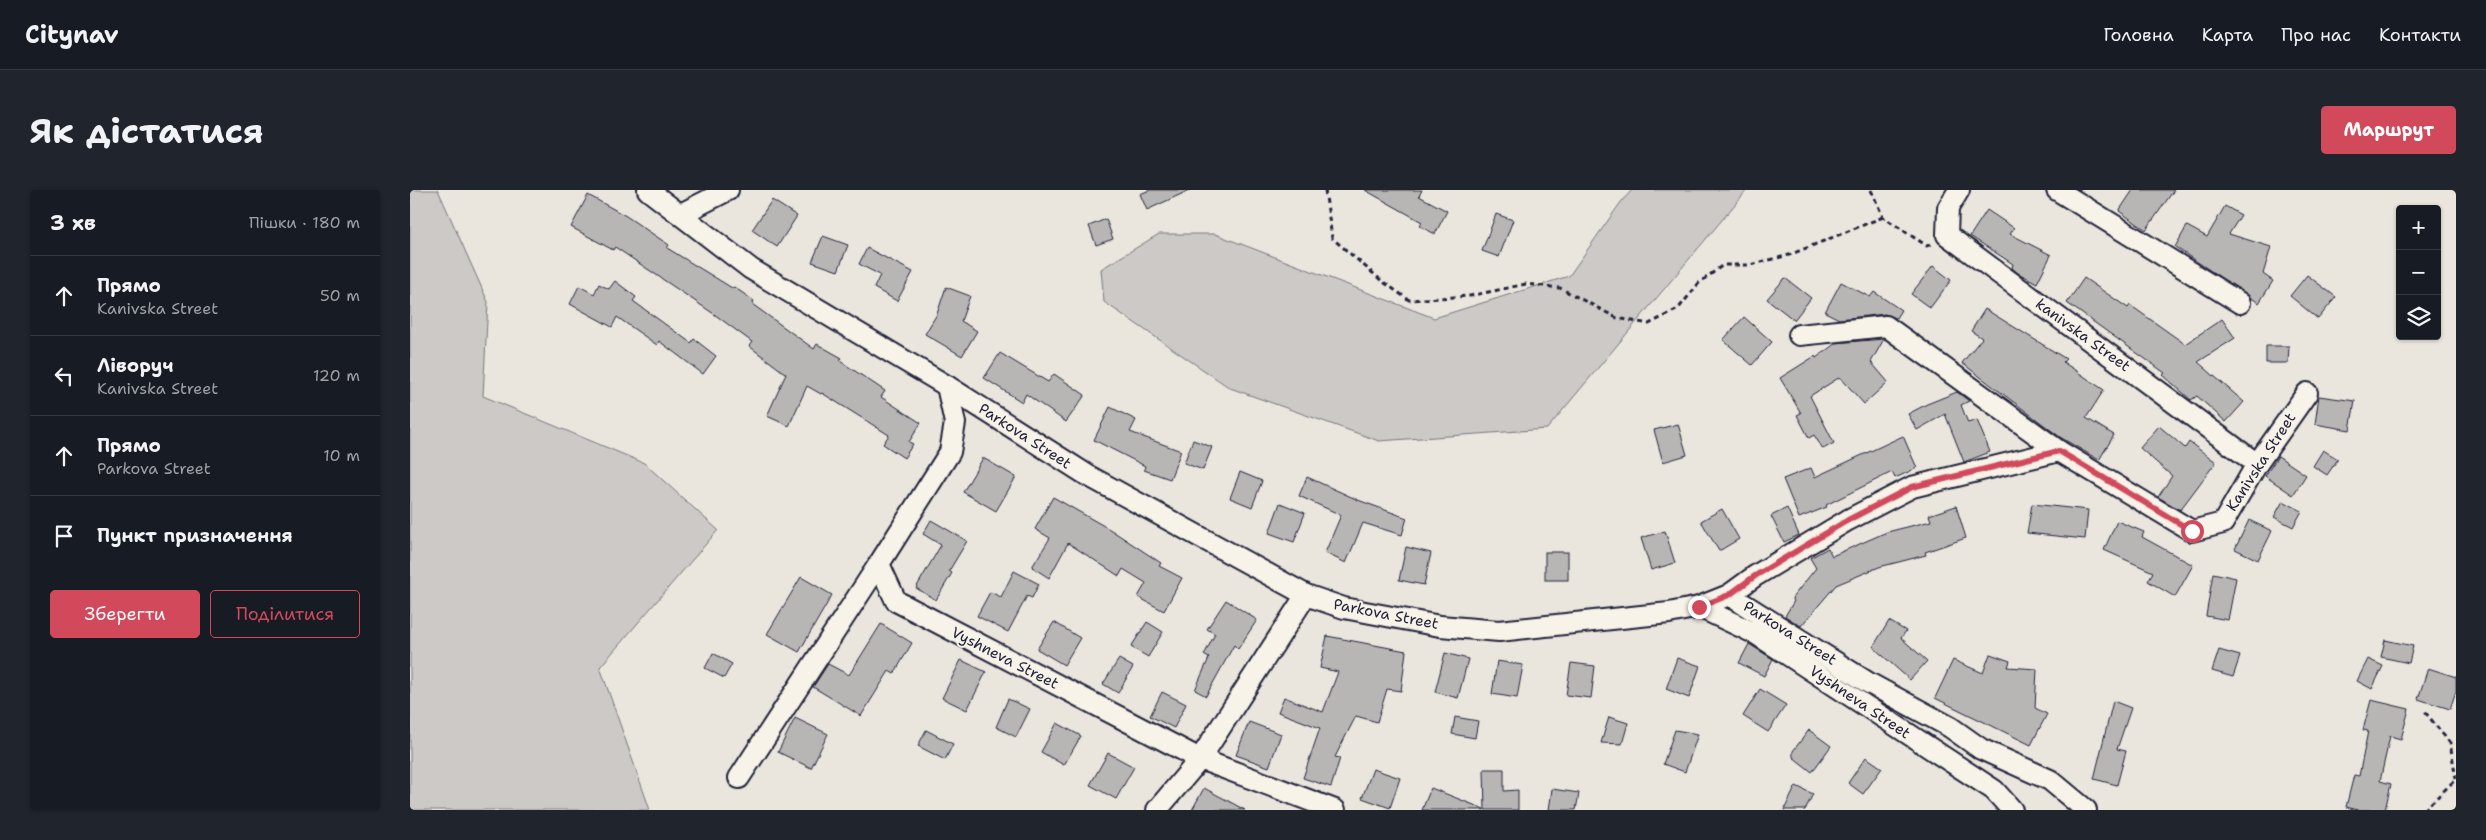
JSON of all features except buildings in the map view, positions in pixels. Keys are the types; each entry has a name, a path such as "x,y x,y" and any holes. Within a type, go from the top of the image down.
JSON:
{"street":[{"name":"Parkova Street","path":"648,190 682,214 751,269 947,386 1087,475 1235,554 1306,595 1344,608 1440,626 1499,631 1669,613 1699,607 1729,595 1867,682 1950,727 1981,748 2050,780 2086,810"},
{"path":"682,214 728,190"},
{"path":"1947,235 1948,208 1958,190"},
{"path":"2057,190 2240,303"},
{"name":"kanivska Street","path":"1947,235 2257,464"},
{"name":"Kanivska Street","path":"1799,335 1886,326 2059,451 2192,531 2223,523 2257,464 2307,393"},
{"path":"739,778 950,452 955,422 947,386"},
{"path":"1729,595 1755,576 1848,520 1912,487 2059,451"},
{"name":"Vyshneva Street","path":"879,564 896,601 1200,759 1334,810"},
{"path":"1157,810 1200,759 1306,595"},
{"name":"Vyshneva Street","path":"1699,607 1756,634 1994,790 2012,810"},
{"path":"1981,748 1994,790"}],"path":[{"path":"1325,190 1332,238 1382,281 1409,300 1470,296 1526,284 1560,288 1617,318 1649,324 1678,309 1700,283 1723,265 1750,265 1789,254 1883,217"},
{"path":"1871,190 1883,217 1928,246 1947,235"},
{"path":"2424,810 2456,779 2450,743 2425,712"}],"shaded area":[{"path":"410,190 438,190 488,302 483,396 644,463 718,530 600,667 650,810 410,810"},
{"path":"1632,190 1747,190 1547,429 1379,441 1230,388 1104,302 1101,269 1159,234 1215,234 1434,318 1569,276 1621,202"}],"route":[{"path":"1699,607 1729,595 1755,576 1848,520 1912,487 2059,451 2192,531"}]}
